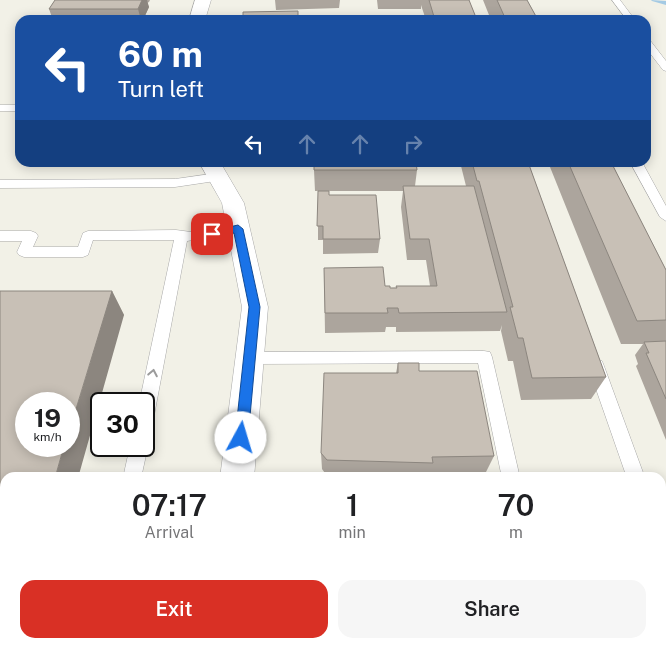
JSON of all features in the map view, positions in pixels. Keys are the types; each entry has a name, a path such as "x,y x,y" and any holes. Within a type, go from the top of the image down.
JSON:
{"street":[{"path":"198,15 203,0"},
{"path":"213,170 233,204 255,307 238,472"}],"lane":[{"path":"616,0 627,15"},
{"path":"651,48 666,68"},
{"path":"0,108 15,108"},
{"path":"639,167 666,217"},
{"path":"0,184 175,183 213,170"},
{"path":"0,236 31,236 24,252 83,252 88,236 191,237 238,229"},
{"path":"150,392 181,236"},
{"path":"592,356 634,472"},
{"path":"250,358 484,358 510,472"},
{"path":"133,472 137,457"}],"building":[{"path":"55,0 142,0 138,9 49,9"},
{"path":"429,0 469,0 475,15 434,15"},
{"path":"497,0 527,0 535,15 504,15"},
{"path":"298,11 298,15 243,15 243,12"},
{"path":"314,167 417,167 417,170 314,170"},
{"path":"473,167 530,167 606,377 532,378 523,338 518,338 510,307 513,307 479,181 477,181"},
{"path":"570,167 614,167 666,270 666,320 637,321"},
{"path":"403,186 474,186 507,312 399,313 398,308 387,308 388,313 325,313 324,268 383,267 385,286 390,286 390,288 397,288 396,286 437,286 429,239 410,239"},
{"path":"318,191 329,191 329,195 376,195 380,239 323,239 323,226 317,226"},
{"path":"0,291 112,291 80,396 80,392 15,392 15,457 61,457 57,472 0,472"},
{"path":"666,341 666,399 646,353 649,353 644,342"},
{"path":"398,363 419,363 419,371 477,371 494,456 432,457 433,463 327,460 321,453 324,373 398,373"}],"waterway":[{"path":"654,0 666,3"}],"route":[{"path":"212,234 238,229 255,307 241,438"}]}
